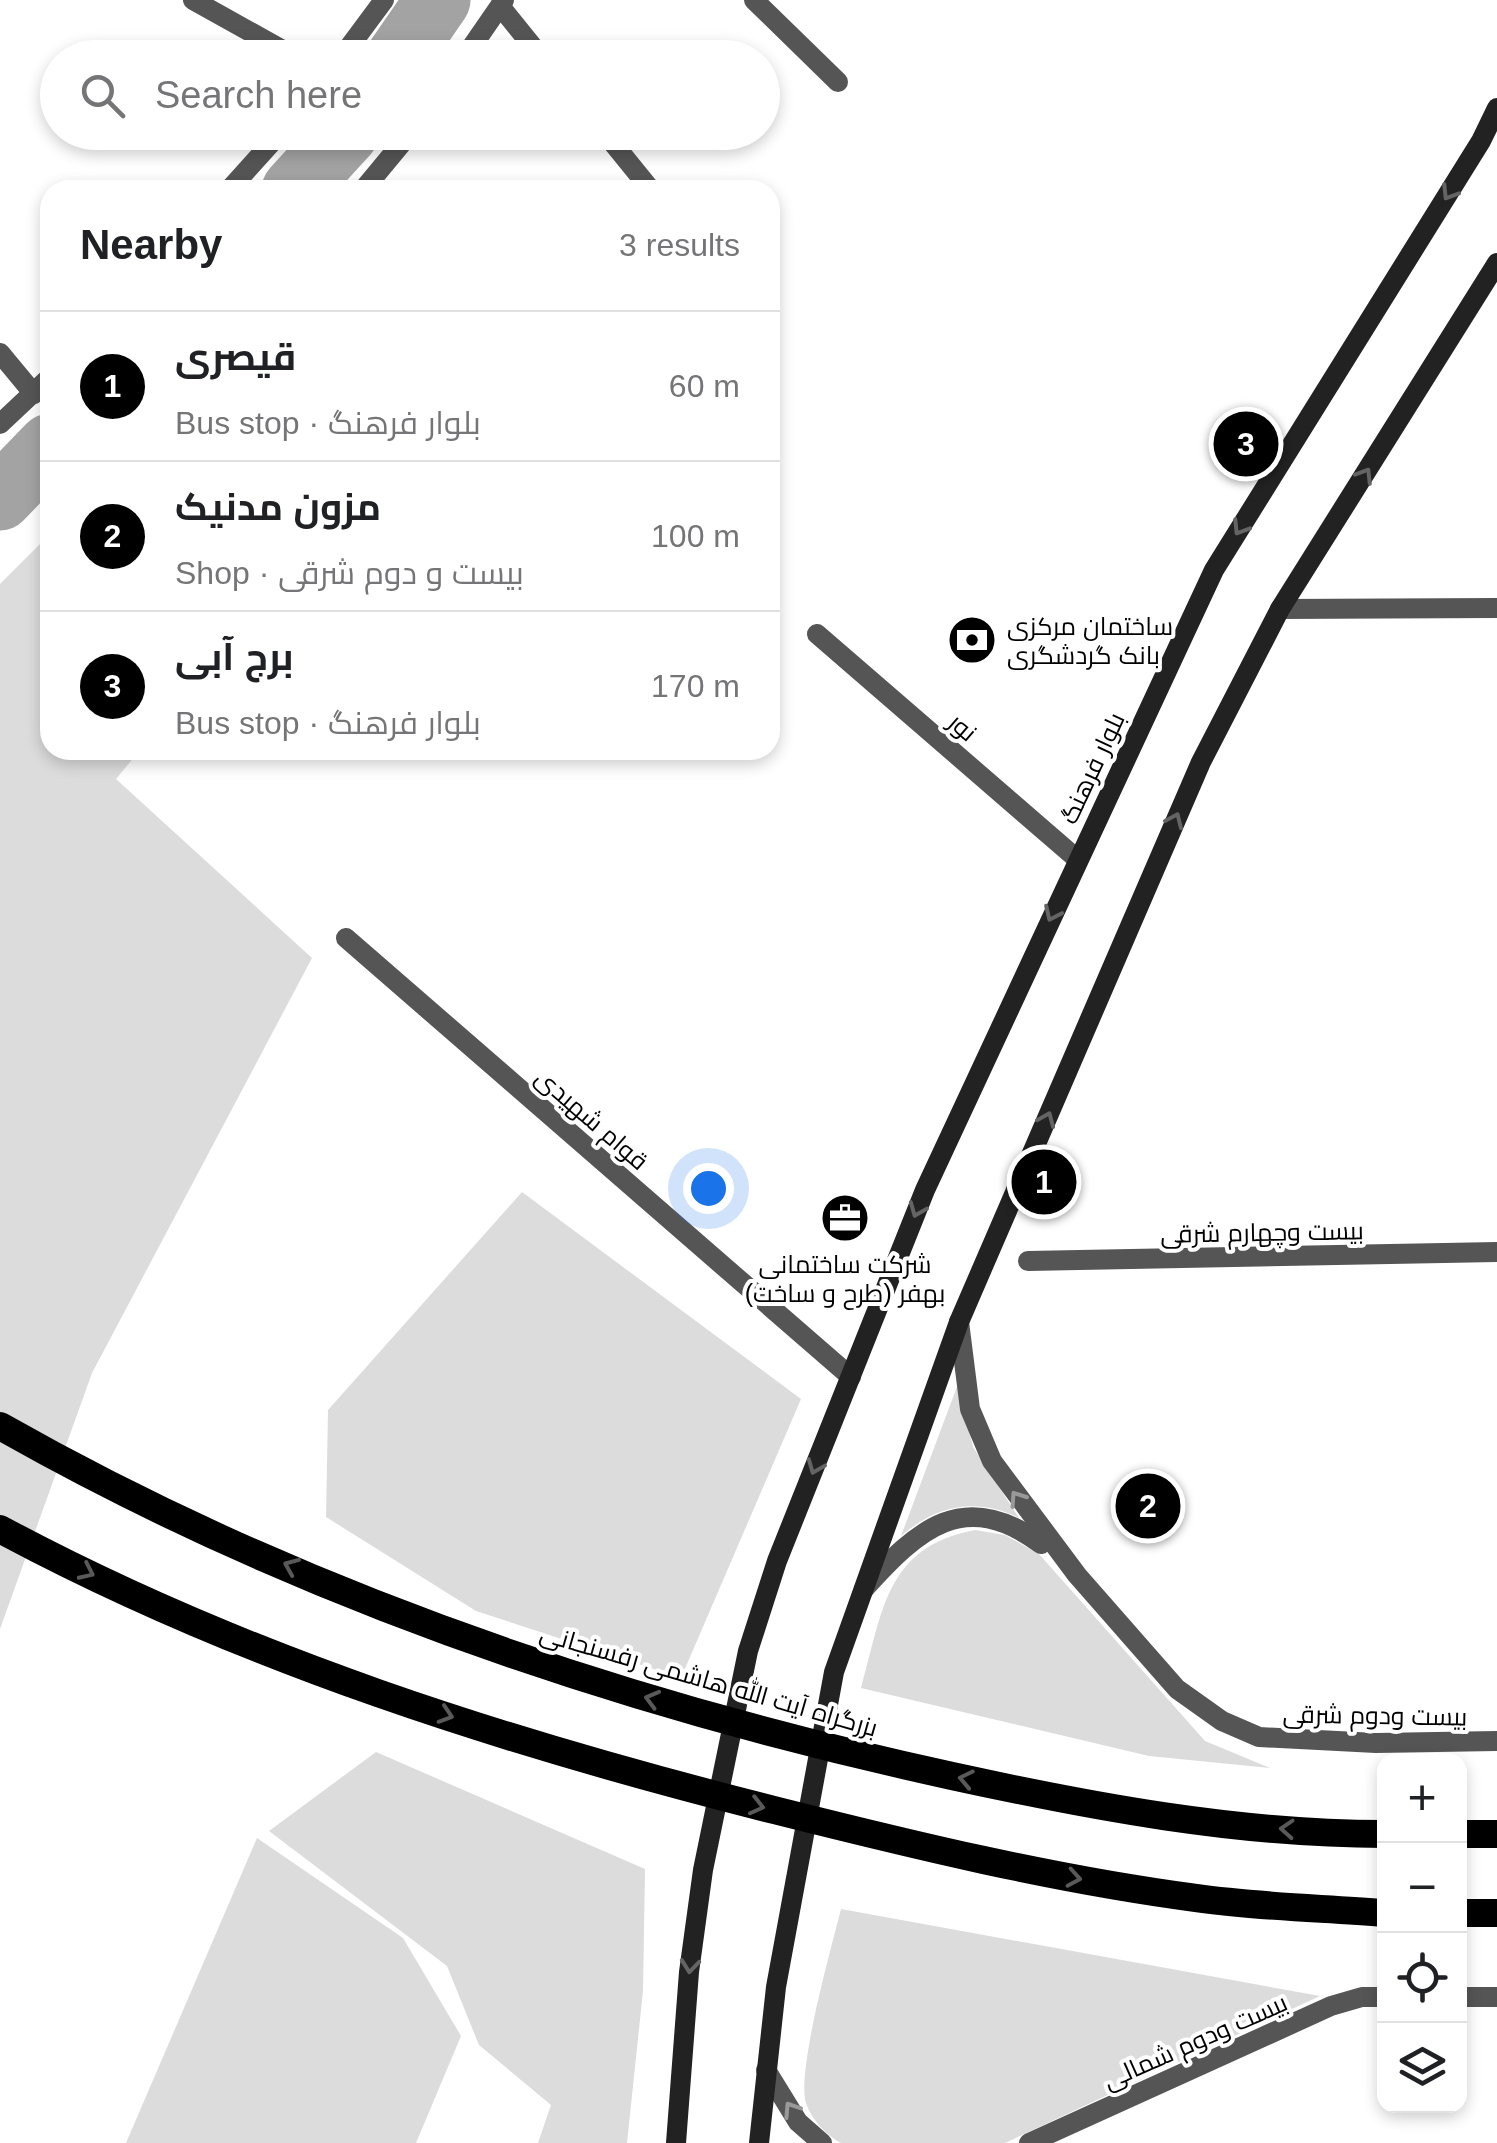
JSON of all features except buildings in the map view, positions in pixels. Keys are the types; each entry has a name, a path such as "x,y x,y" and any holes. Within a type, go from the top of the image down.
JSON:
{"highway":[{"name":"بزرگراه آیت الله هاشمی رفسنجانی","path":"0,1426 158,1513 380,1604 580,1679 870,1758 1108,1808 1216,1823 1377,1834"},
{"path":"0,1528 165,1608 353,1684 606,1768 903,1842 1060,1876 1199,1898 1377,1913"},
{"path":"1467,1834 1497,1834"},
{"path":"1467,1914 1497,1913"}],"main road":[{"name":"بلوار فرهنگ","path":"676,2142 689,1972 703,1870 748,1651 777,1562 925,1190 1214,570 1481,141 1497,108"},
{"path":"759,2143 792,1890 834,1672 858,1596 960,1322 1201,762 1280,609 1495,272"}],"street":[{"path":"193,0 264,40"},
{"path":"354,40 384,0"},
{"path":"754,0 838,82"},
{"path":"476,40 502,3 529,40"},
{"path":"238,180 265,150"},
{"path":"379,180 399,150"},
{"path":"619,150 643,180"},
{"path":"0,353 34,394"},
{"path":"0,424 40,388"},
{"path":"1280,609 1497,608"},
{"name":"نور","path":"816,634 1077,858"},
{"name":"قوام شهیدی","path":"346,938 851,1377"},
{"name":"بیست وچهارم شرقی","path":"1028,1261 1497,1252"},
{"path":"960,1322 970,1409 992,1461 1077,1574"},
{"path":"858,1596 920,1534 934,1524 962,1516 992,1518 1021,1529 1077,1574"},
{"name":"بیست ودوم شرقی","path":"1077,1574 1177,1689 1222,1721 1259,1737 1376,1743 1497,1742"},
{"name":"بیست ودوم شمالی","path":"1029,2143 1331,2006 1377,1997"},
{"path":"1467,1998 1497,1998"},
{"path":"766,2070 798,2122 822,2143"}],"shaded area":[{"path":"40,544 40,760 132,760 116,779 312,958 92,1373 0,1629 0,584"},
{"path":"522,1192 801,1399 681,1678 476,1611 326,1517 328,1410"},
{"path":"958,1384 973,1447 1019,1518 988,1508 957,1508 928,1517 901,1536"},
{"path":"975,1530 1005,1535 1039,1554 1205,1741 1270,1768 1149,1756 861,1688 883,1609 905,1567 922,1551"},
{"path":"376,1752 645,1869 643,1991 627,2143 538,2143 551,2105 479,2045 447,1966 269,1831"},
{"path":"257,1838 403,1938 461,2036 416,2143 126,2143"},
{"path":"841,1909 1320,1996 1005,2143 841,2143 812,2115 804,2088 816,2008"}],"waterway":[{"path":"410,40 438,0"},
{"path":"303,180 331,150"},
{"path":"0,498 40,456"}],"place":[{"name":"برج آبی","path":"1246,444"},
{"name":"ساختمان مرکزی بانک گردشگری","path":"972,640"},
{"name":"قیصری","path":"1044,1182"},
{"name":"شرکت ساختمانی بهفر (طرح و ساخت)","path":"845,1218"},
{"name":"مزون مدنیک","path":"1148,1506"}]}
